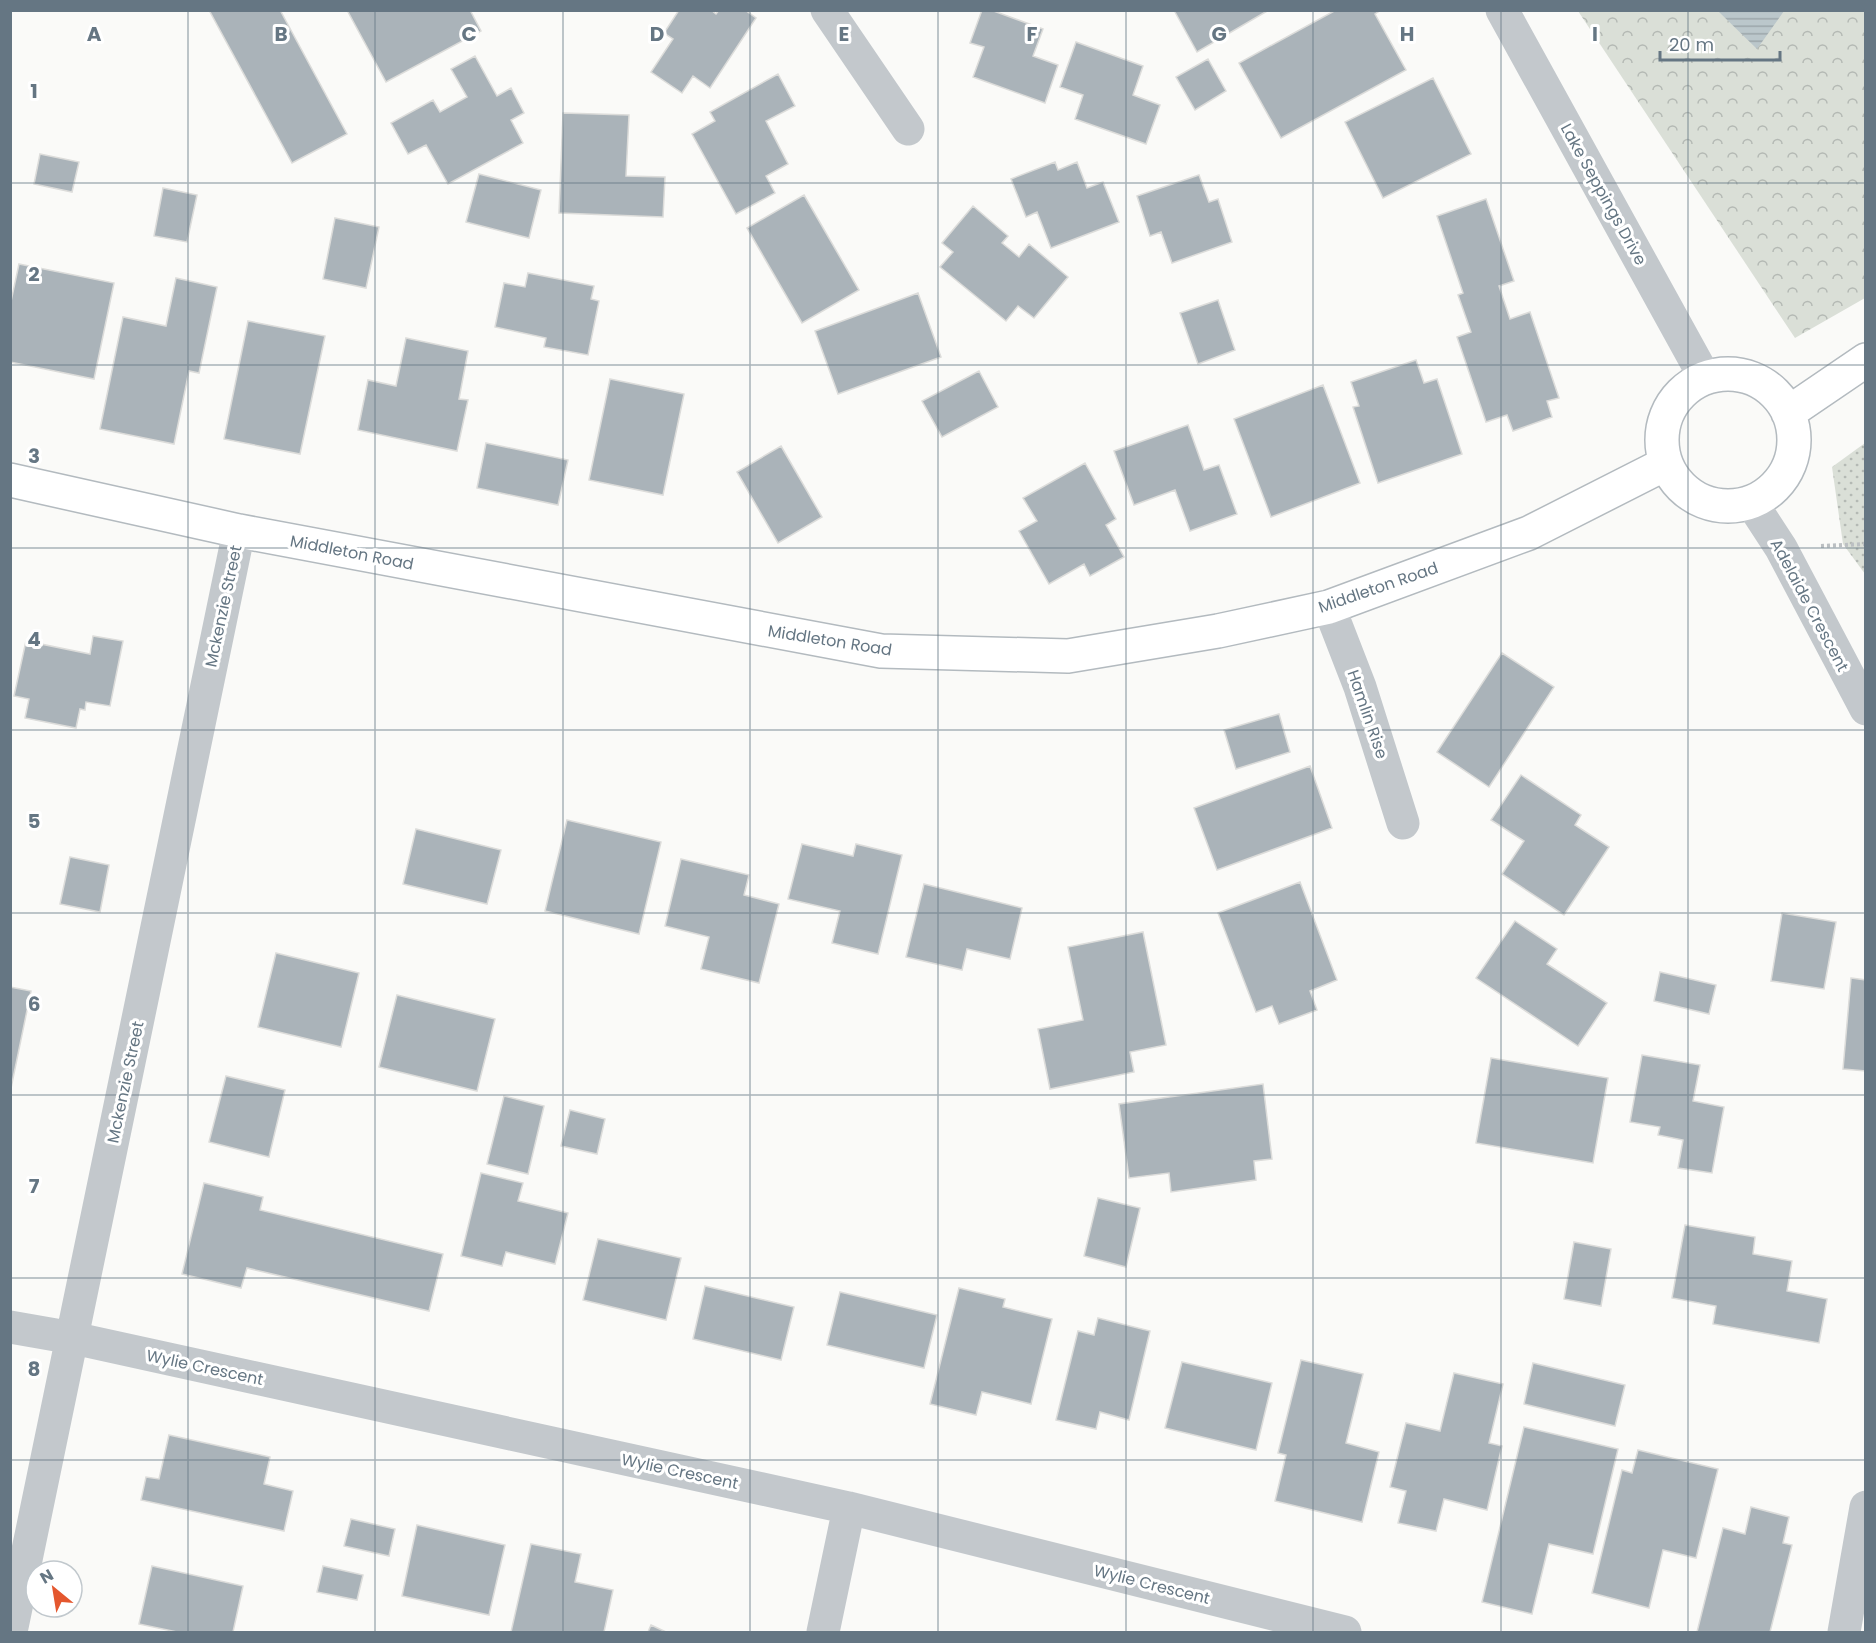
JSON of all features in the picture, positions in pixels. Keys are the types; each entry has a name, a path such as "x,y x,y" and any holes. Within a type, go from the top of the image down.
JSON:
{"main road":[{"path":"1788,413 1866,360"},
{"path":"1730,374 1754,380 1774,393 1788,413 1794,440 1789,466 1774,488 1751,502 1725,507 1700,501 1679,486 1665,464 1661,438 1667,413 1683,392 1705,378 1730,374"},
{"name":"Middleton Road","path":"10,480 239,531 881,651 1068,656 1218,631 1329,607 1529,533 1665,464"}],"street":[{"path":"827,10 908,129"},
{"name":"Lake Seppings Drive","path":"1502,10 1705,378"},
{"name":"Adelaide Crescent","path":"1751,502 1780,548 1866,709"},
{"name":"Mckenzie Street","path":"11,1632 239,531"},
{"name":"Hamlin Rise","path":"1329,607 1360,687 1403,823"},
{"name":"Wylie Crescent","path":"10,1327 73,1338 849,1508 1345,1632"},
{"path":"823,1632 849,1508"},
{"path":"1844,1632 1866,1508"}],"green space":[{"path":"1578,11 1865,11 1865,298 1795,338"},
{"path":"1865,443 1865,574 1843,544 1832,467"}],"shaded area":[{"path":"1718,11 1784,11 1757,49"}],"building":[{"path":"209,10 280,10 347,134 292,163"},
{"path":"347,10 470,10 481,31 386,82"},
{"path":"679,10 711,10 716,14 719,10 745,10 756,18 710,88 693,76 682,93 651,72 673,39 664,33"},
{"path":"982,10 991,10 1043,29 1033,56 1058,65 1045,103 973,77 984,47 970,43"},
{"path":"1177,10 1269,10 1197,52 1175,12"},
{"path":"1336,10 1381,10 1375,14 1406,70 1281,138 1239,63"},
{"path":"1076,42 1143,66 1133,95 1160,105 1146,144 1075,119 1083,95 1060,87"},
{"path":"475,56 497,96 511,88 524,113 511,120 523,143 448,184 426,145 408,154 391,123 433,100 440,112 467,97 451,69"},
{"path":"1208,59 1226,91 1195,110 1176,77"},
{"path":"778,74 795,106 766,121 788,164 766,176 775,193 736,214 692,134 715,121 710,112"},
{"path":"1433,78 1471,154 1383,198 1345,122"},
{"path":"563,113 629,115 626,176 665,177 663,217 559,213"},
{"path":"40,154 79,162 72,192 34,184"},
{"path":"1055,162 1058,170 1077,162 1087,188 1103,182 1119,222 1051,248 1037,212 1026,217 1011,179"},
{"path":"479,174 541,190 529,238 466,222"},
{"path":"1199,175 1209,202 1218,199 1232,242 1172,263 1161,232 1150,236 1137,196"},
{"path":"163,188 197,195 187,242 154,236"},
{"path":"804,195 859,290 802,323 747,228"},
{"path":"1486,199 1514,281 1499,286 1510,319 1530,312 1559,398 1547,401 1552,417 1513,431 1507,415 1486,422 1457,337 1471,332 1458,295 1463,293 1437,216"},
{"path":"973,206 1008,236 1002,243 1019,257 1029,244 1068,277 1034,318 1018,306 1006,321 940,267 953,252 942,243"},
{"path":"335,218 379,227 366,288 323,279"},
{"path":"19,264 114,283 94,379 10,362 10,306"},
{"path":"528,273 594,286 591,299 599,301 588,355 544,347 546,338 495,327 504,283 525,287"},
{"path":"176,278 217,287 199,373 189,371 174,444 100,429 123,317 166,326"},
{"path":"918,293 941,357 838,394 815,331"},
{"path":"1218,300 1235,350 1198,364 1180,313"},
{"path":"248,321 325,336 300,454 224,439"},
{"path":"406,338 468,351 459,399 468,400 457,451 358,430 368,380 396,386"},
{"path":"1416,360 1424,383 1437,379 1462,454 1378,483 1353,407 1359,406 1351,382"},
{"path":"979,371 998,407 942,437 922,401"},
{"path":"610,379 684,394 663,495 589,480"},
{"path":"1323,385 1360,483 1271,517 1234,419"},
{"path":"1188,425 1204,470 1219,465 1237,514 1190,531 1175,490 1134,505 1114,451"},
{"path":"486,443 568,460 558,505 477,488"},
{"path":"781,446 822,517 778,543 737,472"},
{"path":"1085,463 1116,519 1106,525 1124,557 1090,576 1084,564 1049,584 1019,531 1037,521 1023,498"},
{"path":"93,636 123,641 110,706 86,702 85,710 80,709 76,728 25,718 29,699 14,696 26,641 90,654"},
{"path":"1502,653 1554,687 1489,787 1437,752"},
{"path":"1279,714 1290,752 1236,769 1224,730"},
{"path":"1310,766 1332,828 1217,870 1194,808"},
{"path":"1521,775 1581,815 1575,825 1609,847 1564,915 1502,874 1524,841 1491,820"},
{"path":"567,820 661,842 639,934 545,911"},
{"path":"416,829 501,850 487,904 403,884"},
{"path":"802,844 853,856 856,844 902,855 878,954 832,943 840,911 788,899"},
{"path":"70,857 109,865 100,912 60,904"},
{"path":"681,859 749,875 744,895 779,904 759,983 701,969 709,937 665,926"},
{"path":"1300,882 1337,980 1310,991 1317,1010 1279,1024 1272,1006 1256,1012 1218,913"},
{"path":"924,884 1022,908 1010,959 967,949 962,970 906,957"},
{"path":"1782,913 1836,922 1824,989 1771,981"},
{"path":"1515,921 1557,949 1547,964 1607,1003 1578,1046 1476,978"},
{"path":"1143,932 1166,1045 1130,1052 1134,1072 1050,1089 1038,1029 1083,1020 1068,947"},
{"path":"276,953 359,973 341,1047 258,1027"},
{"path":"1660,972 1716,985 1709,1014 1654,1001"},
{"path":"1851,978 1866,980 1866,1071 1843,1069"},
{"path":"10,987 31,991 10,1093"},
{"path":"397,995 495,1019 477,1091 379,1067"},
{"path":"1642,1055 1700,1065 1693,1101 1724,1107 1712,1173 1678,1168 1683,1140 1658,1135 1660,1127 1630,1122"},
{"path":"1491,1058 1608,1078 1593,1163 1476,1143"},
{"path":"226,1076 285,1090 269,1157 209,1142"},
{"path":"1263,1084 1272,1159 1254,1161 1256,1180 1171,1192 1169,1173 1129,1178 1119,1104"},
{"path":"504,1096 544,1106 528,1174 487,1164"},
{"path":"570,1110 605,1119 597,1154 561,1146"},
{"path":"481,1173 523,1183 518,1201 568,1213 555,1264 506,1252 502,1266 461,1256"},
{"path":"204,1183 263,1197 260,1210 443,1254 429,1311 247,1268 241,1288 182,1274"},
{"path":"1098,1198 1140,1208 1126,1267 1084,1256"},
{"path":"1685,1225 1755,1237 1753,1254 1792,1261 1787,1291 1827,1299 1819,1343 1713,1324 1716,1306 1672,1298"},
{"path":"598,1239 681,1258 666,1320 583,1300"},
{"path":"1574,1242 1611,1249 1601,1306 1564,1299"},
{"path":"705,1286 794,1307 781,1360 693,1339"},
{"path":"959,1288 1005,1299 1003,1307 1052,1319 1031,1404 982,1392 976,1415 930,1404"},
{"path":"840,1292 937,1315 924,1368 827,1345"},
{"path":"1098,1318 1150,1331 1129,1420 1100,1412 1096,1429 1056,1420 1078,1331 1094,1335"},
{"path":"1301,1360 1363,1374 1346,1443 1379,1452 1362,1522 1275,1501 1286,1455 1278,1453"},
{"path":"1182,1362 1272,1383 1256,1450 1165,1428"},
{"path":"1533,1363 1625,1385 1615,1426 1524,1404"},
{"path":"1454,1373 1503,1384 1489,1443 1502,1446 1487,1510 1444,1499 1436,1531 1398,1523 1406,1491 1390,1487 1406,1423 1440,1431"},
{"path":"1524,1427 1618,1449 1593,1554 1549,1544 1532,1614 1482,1602"},
{"path":"169,1435 270,1457 264,1484 293,1491 284,1531 141,1500 146,1477 159,1479"},
{"path":"1638,1450 1718,1469 1696,1558 1663,1550 1649,1608 1592,1593 1622,1470 1632,1473"},
{"path":"1751,1507 1789,1517 1783,1543 1792,1545 1770,1632 1697,1632 1723,1528 1745,1534"},
{"path":"351,1519 395,1529 389,1556 344,1546"},
{"path":"417,1525 505,1545 489,1615 402,1596"},
{"path":"531,1544 581,1554 575,1582 613,1590 604,1632 511,1632"},
{"path":"152,1566 243,1586 233,1632 177,1632 139,1624"},
{"path":"323,1566 363,1575 357,1600 317,1592"},
{"path":"651,1625 666,1632 648,1632"}]}
